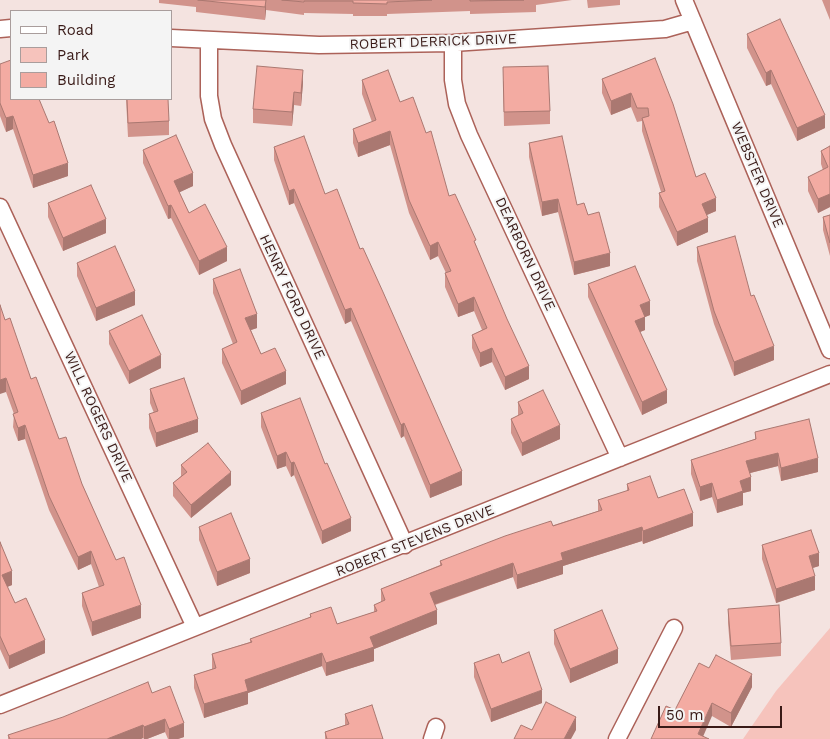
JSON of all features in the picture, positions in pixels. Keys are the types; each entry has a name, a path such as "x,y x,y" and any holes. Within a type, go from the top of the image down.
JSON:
{"street":[{"name":"WEBSTER DRIVE","path":"684,0 830,350"},
{"name":"ROBERT DERRICK DRIVE","path":"172,38 328,45 453,43 665,29 693,21"},
{"name":"HENRY FORD DRIVE","path":"209,40 209,96 213,119 223,145 406,545"},
{"name":"DEARBORN DRIVE","path":"453,43 455,96 469,135 620,458"},
{"name":"WILL ROGERS DRIVE","path":"0,207 195,627"},
{"name":"ROBERT STEVENS DRIVE","path":"0,705 406,545 830,374"},
{"path":"617,739 674,628"}],"green space":[{"path":"830,628 830,739 743,739 776,691"}],"building":[{"path":"198,0 266,0 265,7"},
{"path":"282,0 432,0 387,2 387,4 353,3 353,1 304,2"},
{"path":"470,0 524,0 470,1"},
{"path":"780,19 825,115 797,128 771,70 766,73 747,34"},
{"path":"655,58 673,104 696,177 705,173 716,198 702,204 708,218 677,232 659,193 665,191 642,118 649,116 648,108 637,108 631,93 611,101 602,79"},
{"path":"10,60 10,100 39,100 49,123 54,121 68,163 33,175 13,116 6,118 0,103 0,64"},
{"path":"257,66 303,70 301,93 294,92 292,112 253,109"},
{"path":"548,66 550,111 504,112 503,67"},
{"path":"388,70 400,102 413,97 426,133 431,131 449,196 455,194 476,240 474,241 507,319 529,366 505,377 492,348 480,353 472,335 487,328 474,297 458,304 445,273 451,271 438,242 430,246 409,200 390,131 358,143 353,129 376,120 362,80"},
{"path":"127,100 168,100 169,121 128,123"},
{"path":"176,135 193,173 174,181 189,213 205,204 227,247 199,261 171,205 168,206 143,150"},
{"path":"304,136 325,194 337,189 360,249 363,248 462,471 430,485 404,423 401,425 351,308 345,310 294,189 289,191 274,147"},
{"path":"562,136 577,205 584,203 588,215 599,212 610,253 574,262 558,199 542,202 529,143"},
{"path":"830,146 830,194 818,199 808,177 828,167 821,151"},
{"path":"91,185 106,219 63,238 48,203"},
{"path":"830,215 830,243 823,217"},
{"path":"735,236 751,296 754,295 774,346 734,362 714,311 697,247"},
{"path":"115,246 135,291 96,308 77,263"},
{"path":"635,266 650,301 640,305 645,317 635,321 667,390 642,402 588,284"},
{"path":"240,269 257,314 245,318 261,354 275,348 286,371 241,391 222,349 237,342 213,279"},
{"path":"0,305 5,320 10,318 31,379 36,377 59,439 66,437 82,484 116,560 124,557 141,605 92,622 82,593 104,585 91,551 78,557 49,496 25,425 18,428 13,414 18,412 6,378 0,380"},
{"path":"142,315 161,355 129,371 109,331"},
{"path":"184,378 198,419 156,433 149,414 158,411 150,389"},
{"path":"543,390 560,425 522,443 511,419 523,413 518,402"},
{"path":"300,398 325,464 327,463 351,518 322,531 294,462 291,463 286,452 277,456 261,413"},
{"path":"809,419 818,458 781,468 778,453 746,461 751,477 740,481 743,491 717,500 712,483 700,487 691,460 756,439 755,432"},
{"path":"208,443 231,472 191,505 173,483 187,472 181,465"},
{"path":"650,476 658,498 684,489 693,513 643,531 642,527 561,553 563,560 517,575 513,563 430,593 437,610 370,637 374,647 326,663 322,653 245,680 248,691 204,704 194,675 216,668 212,654 252,642 250,639 311,617 310,614 331,607 337,624 377,611 374,605 385,600 381,589 442,565 440,561 505,536 551,521 553,526 602,510 598,500 629,490 627,484"},
{"path":"231,513 250,559 217,572 199,527"},
{"path":"811,530 819,553 809,556 815,576 776,589 762,545"},
{"path":"0,542 12,571 2,575 15,603 26,598 45,640 9,656 0,636"},
{"path":"779,605 781,643 731,646 728,609"},
{"path":"602,610 618,649 570,669 554,630"},
{"path":"529,652 542,690 491,709 474,663 499,654 502,663"},
{"path":"716,655 752,674 731,713 712,703 698,734 709,739 651,739 666,706 675,710 699,663 709,668"},
{"path":"148,682 152,693 170,686 184,723 169,729 165,719 107,739 10,739 8,735 63,717"},
{"path":"546,702 576,717 564,739 514,739 521,725 532,730"},
{"path":"372,705 383,739 327,739 325,732 349,724 345,714"}]}
